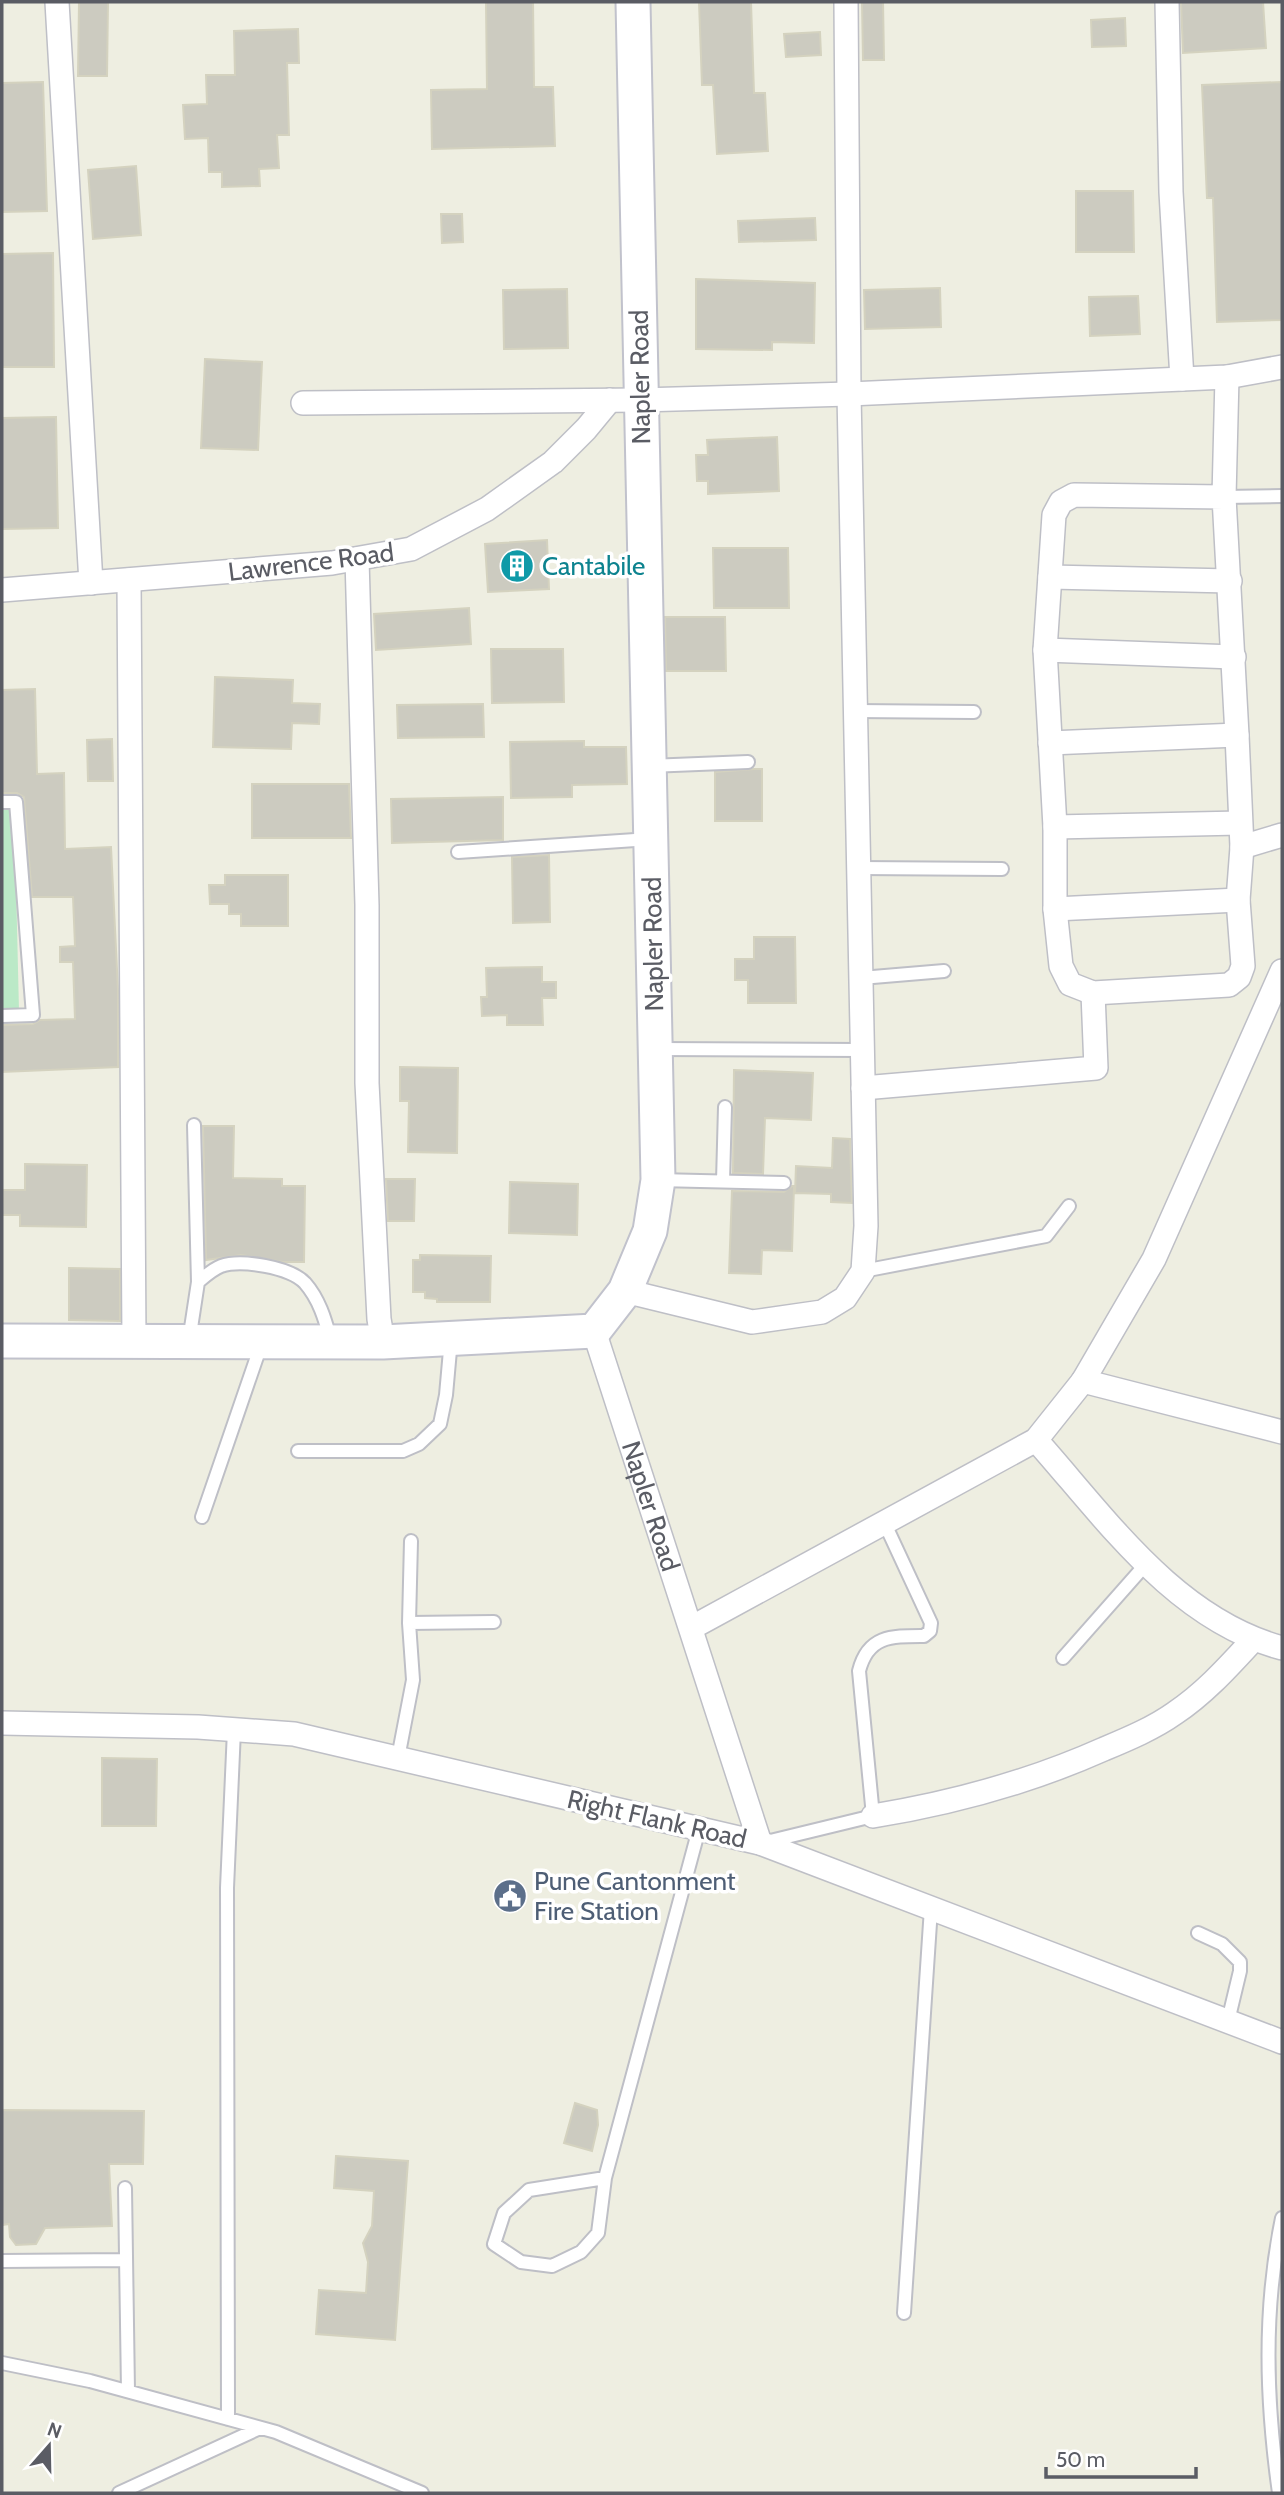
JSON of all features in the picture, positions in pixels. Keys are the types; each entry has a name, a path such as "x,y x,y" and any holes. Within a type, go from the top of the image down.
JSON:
{"street":[{"path":"57,2 91,583"},
{"name":"Napler Road","path":"634,2 625,400 648,766 658,1180 650,1231 625,1291 594,1331 760,1843"},
{"path":"625,1291 752,1322 821,1312 845,1298 863,1271 866,1226 849,394 846,2"},
{"path":"1167,2 1171,192 1182,379"},
{"path":"303,403 625,400 849,394 1227,377 1282,367"},
{"path":"1224,497 1074,495 1061,502 1054,515 1045,650 1055,827 1055,909 1061,966 1070,984 1093,993 1229,985 1239,977 1243,966 1238,900 1242,847 1224,497 1227,377"},
{"name":"Lawrence Road","path":"2,590 332,563 411,550 487,509 552,462 586,429 625,400"},
{"path":"357,559 367,905 367,1083 379,1319 383,1342"},
{"path":"1050,577 1230,581"},
{"path":"129,580 134,1341"},
{"path":"1045,650 1234,657"},
{"path":"1050,743 1237,735"},
{"path":"1055,827 1240,823"},
{"path":"1242,847 1282,835"},
{"path":"1055,909 1238,900"},
{"path":"691,1628 1036,1440 1083,1381 1154,1259 1282,971"},
{"path":"863,1088 1096,1068 1093,993"},
{"path":"2,1341 383,1342 594,1331"},
{"path":"1083,1381 1282,1432"},
{"path":"1036,1440 1146,1564 1196,1608 1253,1640 1282,1648"},
{"path":"873,1816 932,1807 1018,1783 1125,1740 1174,1714 1211,1684 1253,1640"},
{"name":"Right Flank Road","path":"2,1723 198,1727 295,1734 760,1843 1282,2042"}],"lane":[{"path":"1224,497 1282,496"},
{"path":"855,711 974,712"},
{"path":"648,766 748,761"},
{"path":"2,802 16,802 33,1015 2,1016"},
{"path":"458,852 650,839"},
{"path":"858,868 1002,869"},
{"path":"861,978 944,971"},
{"path":"655,1049 862,1050"},
{"path":"723,1181 725,1107"},
{"path":"189,1342 198,1282 194,1125"},
{"path":"658,1180 784,1183"},
{"path":"863,1271 1046,1236 1069,1206"},
{"path":"198,1282 220,1266 268,1267 288,1272 304,1282 317,1300 325,1317 331,1342"},
{"path":"298,1451 403,1451 419,1444 440,1424 446,1395 451,1339"},
{"path":"202,1517 262,1342"},
{"path":"760,1843 873,1816 859,1671 863,1655 874,1644 891,1637 924,1636 930,1631 931,1623 885,1524"},
{"path":"398,1759 413,1680 409,1623 411,1541"},
{"path":"1063,1658 1146,1564"},
{"path":"409,1623 494,1622"},
{"path":"228,2419 227,1888 234,1730"},
{"path":"605,2178 529,2190 504,2213 494,2244 522,2262 552,2266 581,2252 598,2233 605,2178 699,1829"},
{"path":"904,2314 931,1908"},
{"path":"1198,1933 1222,1944 1240,1962 1228,2021"},
{"path":"125,2189 128,2391"},
{"path":"1279,2493 1271,2437 1267,2343 1273,2262 1282,2218"},
{"path":"2,2262 126,2260"},
{"path":"1271,2288 1282,2300"},
{"path":"2,2363 90,2381 276,2432 422,2493"},
{"path":"119,2493 260,2428"}],"green space":[{"path":"14,800 19,1011 2,1011 2,801"}],"building":[{"path":"79,2 108,2 107,76 78,76"},
{"path":"486,2 533,2 534,87 553,87 555,146 432,149 431,90 487,89"},
{"path":"699,2 751,2 754,93 765,93 768,151 717,154 713,85 702,85"},
{"path":"862,2 883,2 884,60 863,60"},
{"path":"1181,2 1263,2 1266,48 1183,53"},
{"path":"1125,18 1126,46 1092,47 1091,20"},
{"path":"298,29 299,63 287,63 289,135 277,135 279,168 259,169 260,186 222,187 222,172 209,172 208,138 185,139 183,105 207,104 206,75 235,75 234,31"},
{"path":"820,32 821,55 786,57 784,34"},
{"path":"43,82 47,211 2,212 2,83"},
{"path":"1282,82 1282,320 1217,322 1213,198 1207,198 1202,85"},
{"path":"136,166 141,235 93,239 88,170"},
{"path":"1076,191 1133,191 1134,252 1076,252"},
{"path":"441,214 462,214 463,242 442,243"},
{"path":"815,218 816,240 739,242 738,221"},
{"path":"53,253 54,367 2,367 2,254"},
{"path":"696,279 815,283 814,343 772,342 772,350 696,349"},
{"path":"940,288 941,327 865,329 864,290"},
{"path":"567,289 568,348 504,349 503,290"},
{"path":"1138,296 1140,334 1090,336 1089,297"},
{"path":"205,359 262,362 258,450 201,448"},
{"path":"56,417 58,528 2,529 2,418"},
{"path":"777,437 779,491 708,494 708,481 697,481 696,455 708,455 707,440"},
{"name":"Cantabile","path":"547,540 549,589 488,592 485,544"},
{"path":"713,548 788,548 789,608 714,608"},
{"path":"469,608 471,644 376,650 374,614"},
{"path":"665,617 725,617 726,671 666,671"},
{"path":"491,649 563,649 564,702 492,703"},
{"path":"215,677 293,680 292,703 320,704 319,724 292,723 291,749 213,747"},
{"path":"35,689 37,774 64,773 65,849 111,847 118,990 118,1067 2,1072 2,1025 75,1019 73,962 60,962 60,947 75,946 73,897 32,897 24,797 17,793 2,793 2,690"},
{"path":"483,704 484,737 398,738 397,705"},
{"path":"112,739 113,781 88,781 87,740"},
{"path":"584,741 584,747 626,747 627,784 572,785 572,797 511,798 510,742"},
{"path":"762,769 762,821 715,821 715,772"},
{"path":"252,784 349,784 351,838 252,838"},
{"path":"503,797 503,840 392,843 391,799"},
{"path":"549,855 550,922 513,923 512,857"},
{"path":"225,875 288,875 288,926 241,926 241,914 229,914 229,904 210,904 209,885 225,885"},
{"path":"754,937 795,937 796,1003 748,1003 748,980 735,980 735,959 754,959"},
{"path":"542,967 542,982 556,982 556,998 542,998 543,1025 507,1025 507,1015 482,1016 481,997 487,997 486,968"},
{"path":"400,1067 458,1068 457,1153 408,1152 409,1101 400,1101"},
{"path":"734,1070 813,1073 811,1120 765,1118 763,1174 733,1173"},
{"path":"203,1126 234,1126 233,1178 282,1179 282,1186 305,1186 304,1262 283,1262 241,1255 206,1260"},
{"path":"833,1138 850,1139 852,1203 831,1202 831,1194 795,1193 796,1166 832,1168"},
{"path":"25,1164 87,1165 86,1227 20,1226 20,1215 2,1215 3,1190 25,1190"},
{"path":"386,1179 415,1179 414,1221 388,1221"},
{"path":"510,1182 578,1184 577,1235 509,1233"},
{"path":"792,1186 792,1251 762,1250 761,1274 729,1273 732,1191 784,1192"},
{"path":"420,1255 491,1256 490,1302 437,1302 437,1299 425,1298 425,1292 413,1292 413,1260 420,1260"},
{"path":"69,1268 120,1269 120,1321 69,1320"},
{"path":"102,1758 157,1759 156,1826 102,1826"},
{"path":"575,2103 597,2110 598,2125 592,2151 564,2143"},
{"path":"2,2110 144,2111 143,2164 109,2164 112,2226 45,2228 36,2244 16,2245 10,2237 9,2224 2,2225"},
{"path":"336,2156 408,2161 395,2340 316,2334 319,2290 366,2293 368,2262 363,2243 372,2226 374,2191 334,2188"}],"place":[{"name":"Cantabile","path":"517,566"},
{"name":"Pune Cantonment Fire Station","path":"510,1896"}]}
